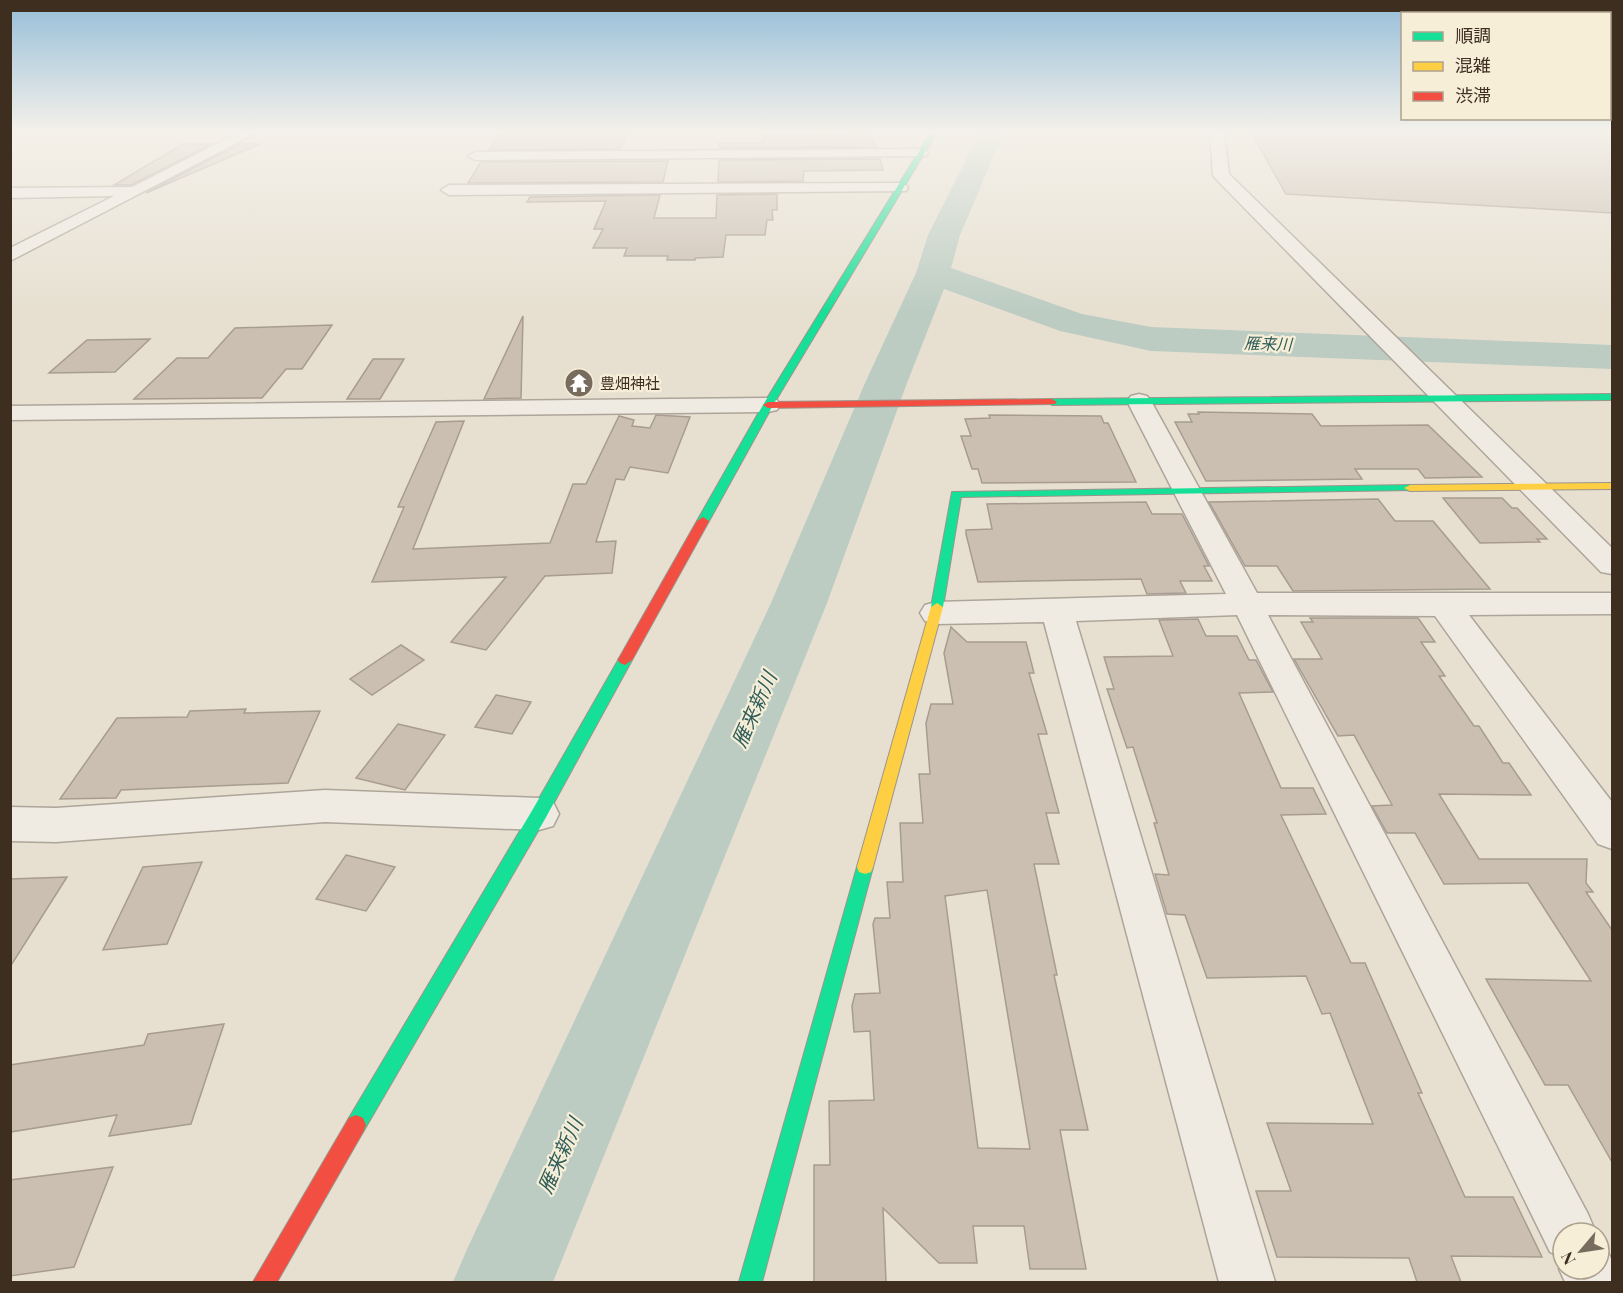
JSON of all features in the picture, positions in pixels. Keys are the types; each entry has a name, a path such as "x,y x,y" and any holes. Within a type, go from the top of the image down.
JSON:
{"street":[{"path":"10,193 52,192"},
{"path":"10,256 133,192"},
{"path":"264,1282 539,814 768,405 897,192"},
{"path":"1238,192 1612,565"},
{"path":"10,413 1612,398"},
{"path":"1139,401 1188,491 1563,1221"},
{"path":"750,1282 936,613 956,494 1532,485 1612,486"},
{"path":"936,613 1246,604 1612,603"},
{"path":"1444,605 1612,832"},
{"path":"1057,611 1247,1282"},
{"path":"10,824 56,825 325,806 539,814"}],"building":[{"path":"1285,192 1612,192 1612,213"},
{"path":"777,194 777,210 772,210 773,220 767,220 765,235 726,235 723,257 695,258 695,260 667,260 668,256 624,256 627,248 593,248 603,229 594,229 606,201 527,202 530,197 660,195 654,218 716,218 717,195"},
{"path":"523,316 521,398 484,399"},
{"path":"332,325 302,369 286,369 262,398 134,399 177,358 208,358 235,328"},
{"path":"150,339 115,372 49,373 87,340"},
{"path":"373,359 404,359 380,399 347,399"},
{"path":"1198,412 1312,414 1321,426 1428,425 1482,477 1425,478 1418,469 1355,469 1362,479 1206,481 1175,422 1192,422 1188,414 1199,414"},
{"path":"656,415 690,417 668,473 630,467 624,480 616,479 596,542 616,541 612,573 545,576 486,650 451,642 506,577 372,582 404,507 398,507 436,422 464,421 413,549 550,543 573,484 586,484 619,416 634,420 632,426 650,428"},
{"path":"989,415 1101,416 1104,423 1108,423 1136,482 982,483 978,469 972,469 961,436 971,436 965,419 990,418"},
{"path":"1443,498 1502,498 1512,508 1517,508 1547,539 1537,539 1540,542 1480,543"},
{"path":"1378,499 1395,521 1433,521 1490,589 1293,591 1277,566 1245,566 1209,502"},
{"path":"1146,502 1152,514 1182,514 1209,566 1204,566 1212,581 1180,581 1186,593 1147,594 1141,579 978,582 966,530 992,529 987,504"},
{"path":"1310,618 1418,618 1435,642 1421,642 1445,676 1439,676 1474,726 1479,726 1503,763 1509,763 1531,795 1439,794 1479,859 1587,859 1586,883 1593,892 1586,892 1612,930 1612,1162 1568,1085 1545,1085 1486,979 1591,981 1528,883 1444,884 1415,833 1387,833 1372,806 1392,805 1354,735 1338,736 1294,659 1322,659 1301,622 1313,622"},
{"path":"1198,619 1206,636 1237,636 1249,660 1256,660 1273,692 1239,693 1281,788 1313,788 1326,814 1281,815 1351,963 1365,963 1422,1093 1418,1093 1465,1197 1513,1197 1542,1257 1451,1256 1461,1282 1417,1282 1409,1258 1277,1257 1256,1191 1291,1191 1267,1123 1373,1124 1330,1013 1322,1014 1306,976 1207,978 1185,915 1167,914 1155,874 1169,875 1154,823 1157,823 1133,747 1127,748 1107,689 1114,689 1104,657 1173,656 1159,620"},
{"path":"951,627 967,642 1026,642 1034,673 1029,673 1047,734 1038,734 1059,813 1046,813 1059,864 1034,864 1057,975 1054,975 1088,1130 1060,1130 1086,1269 1030,1269 1024,1226 973,1226 977,1263 939,1263 883,1208 886,1282 814,1282 814,1165 830,1165 829,1101 874,1100 870,1031 854,1032 852,1006 855,994 880,993 873,924 875,918 890,918 887,882 903,882 900,823 923,823 919,774 930,774 926,723 931,704 953,704 944,653","holes":["987,890 1030,1149 978,1148 945,896"]},
{"path":"401,645 424,660 372,695 350,679"},
{"path":"496,695 531,702 512,734 475,727"},
{"path":"246,709 244,713 320,711 288,783 121,790 116,798 60,799 117,718 187,717 190,711"},
{"path":"398,724 445,735 405,790 356,778"},
{"path":"346,855 395,867 366,911 316,899"},
{"path":"202,862 167,944 103,950 143,867"},
{"path":"67,877 10,967 10,879"},
{"path":"224,1024 191,1124 109,1136 117,1115 10,1132 10,1065 144,1045 148,1034"},
{"path":"113,1167 74,1267 10,1276 10,1180"}],"waterway":[{"name":"雁来新川","path":"933,273 944,235 964,192"},
{"name":"雁来新川","path":"503,1282 799,603 886,383 933,273"},
{"name":"雁来川","path":"933,273 1073,323 1151,339 1612,357"}],"traffic: fast":[{"path":"703,521 768,405 897,192"},
{"path":"1052,402 1612,397"},
{"path":"937,607 956,494 1410,488"},
{"path":"356,1125 539,814 625,660"},
{"path":"750,1282 865,867"}],"traffic: slow":[{"path":"1410,488 1612,486"},
{"path":"865,867 937,607"}],"traffic: jam":[{"path":"768,405 1052,402"},
{"path":"625,660 703,521"},
{"path":"264,1282 356,1125"}],"place":[{"name":"豊畑神社","path":"579,383"}]}
